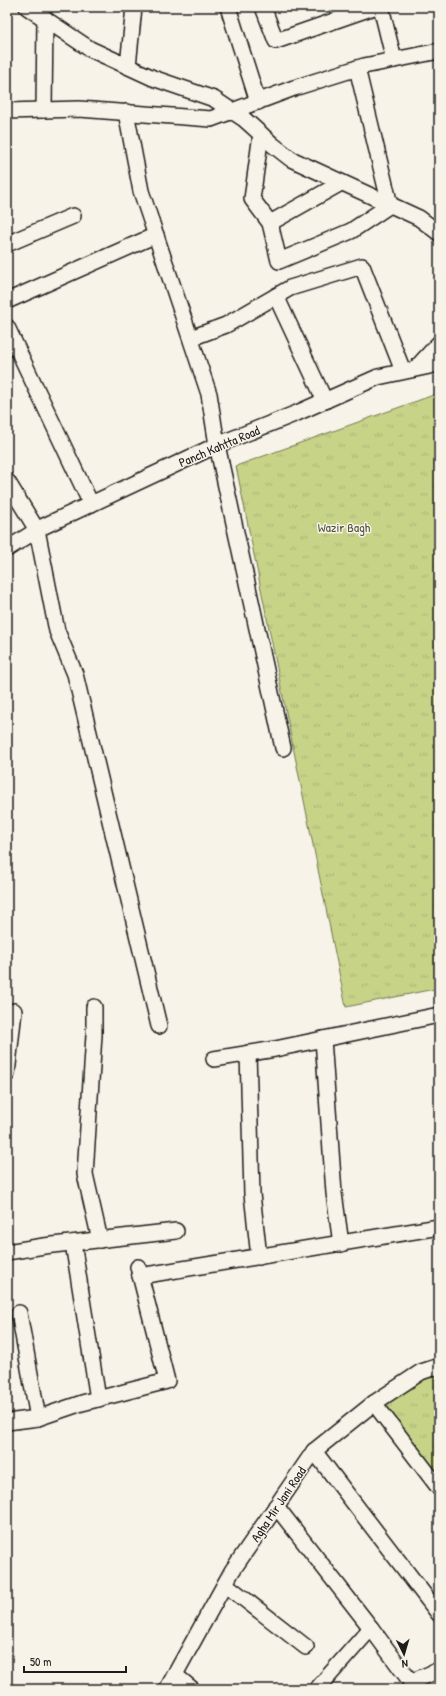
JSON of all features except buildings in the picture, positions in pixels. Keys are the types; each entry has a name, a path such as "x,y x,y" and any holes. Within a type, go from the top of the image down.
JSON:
{"street":[{"path":"27,7 90,49 153,78 214,99 233,112 291,159 419,218 439,233"},
{"path":"128,66 134,7"},
{"path":"228,7 258,102"},
{"path":"264,7 276,41 374,7"},
{"path":"381,7 394,60"},
{"path":"44,110 45,18"},
{"path":"7,111 79,108 211,119 294,88 357,68 439,51"},
{"path":"357,68 390,205"},
{"path":"126,112 141,191 209,394 217,445 282,748"},
{"path":"261,134 252,199 270,223 279,261 351,231 390,205"},
{"path":"270,223 341,182"},
{"path":"7,244 73,216"},
{"path":"7,301 156,235"},
{"path":"191,338 226,325 290,288 362,266 410,369 439,343"},
{"path":"276,296 325,401"},
{"path":"7,328 91,504"},
{"name":"Panch Kahtta Road","path":"7,549 37,530 217,445 325,401 378,377 439,364"},
{"path":"7,481 37,530 57,631 75,674 159,1026"},
{"path":"94,1006 94,1036 85,1174 100,1240"},
{"path":"7,1074 14,1011"},
{"path":"214,1059 323,1039 439,1015"},
{"path":"323,1039 334,1193 341,1244"},
{"path":"248,1053 252,1194 259,1257"},
{"path":"7,1422 38,1418 98,1399 167,1381 139,1271 259,1257 439,1227"},
{"path":"7,1252 176,1231"},
{"path":"73,1243 98,1399"},
{"path":"19,1313 38,1418"},
{"name":"Agha Mir Jani Road","path":"167,1689 225,1584 314,1451 374,1403 421,1372 439,1366"},
{"path":"374,1403 439,1488"},
{"path":"314,1451 439,1614"},
{"path":"276,1506 414,1685 439,1670"},
{"path":"225,1584 306,1647"},
{"path":"317,1689 371,1628"},
{"path":"175,1675 192,1689"}],"green space":[{"name":"Wazir Bagh","path":"439,393 439,988 346,1007 236,466"},
{"path":"439,1366 439,1490 374,1403"}]}
